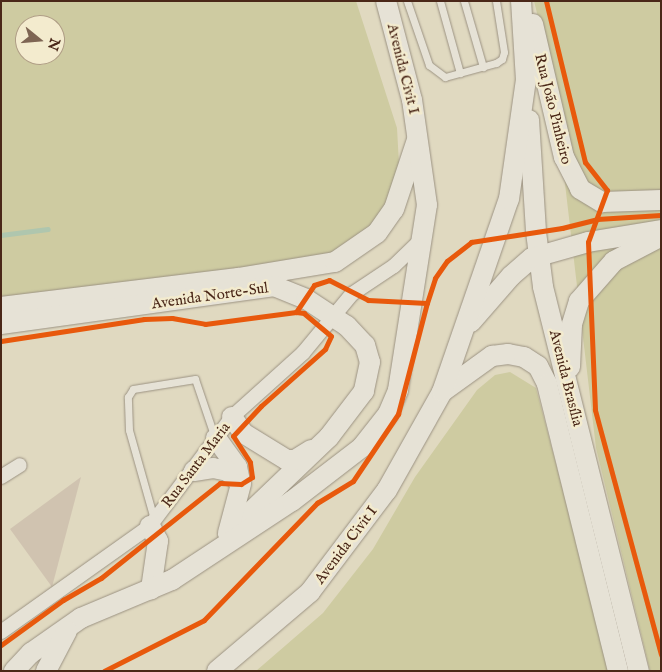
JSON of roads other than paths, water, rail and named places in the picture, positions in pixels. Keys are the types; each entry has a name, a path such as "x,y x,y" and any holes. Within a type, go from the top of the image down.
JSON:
{"main road":[{"name":"Avenida Civit I","path":"204,556 328,474 362,447 378,428 398,390 427,205 412,100 386,1"},
{"path":"520,1 526,80"},
{"name":"Rua João Pinheiro","path":"527,1 564,157 573,179 580,189 602,202 661,200"},
{"name":"Avenida Civit I","path":"217,671 310,592 388,490 442,392 509,199 526,80"},
{"name":"Avenida Brasília","path":"526,80 539,258 569,389 639,671"},
{"name":"Avenida Norte-Sul","path":"1,307 238,278 335,262 377,233 394,210 418,138"},
{"path":"463,331 511,276 532,258 539,258 588,242 661,230"},
{"path":"569,389 572,324 579,301 614,262 633,248 661,236"},
{"name":"Avenida Norte-Sul","path":"1,324 274,286 300,296 332,315 365,345 370,362 364,391 329,437 204,556"},
{"name":"Avenida Brasília","path":"442,392 492,356 508,354 524,357 538,366 547,384 618,671"},
{"path":"232,417 244,433 287,460 303,456 329,437"},
{"path":"216,438 237,467 241,484 228,534"},
{"path":"194,471 213,468 228,471 241,484"},
{"path":"151,589 158,541 152,522"},
{"path":"14,671 31,653 70,625 172,580 204,556"},
{"path":"46,671 70,625"}],"street":[{"name":"Rua Santa Maria","path":"1,632 152,522 194,471 232,417 303,353 332,315 352,294 382,275 421,240"},
{"path":"1,477 20,465"}],"lane":[{"path":"407,1 429,65 445,77 496,64 504,52 496,1"},
{"path":"440,1 460,73"},
{"path":"464,1 483,67"},
{"path":"152,522 129,430 128,396 133,389 195,379 216,438"}],"waterway":[{"path":"1,235 48,229"}]}
